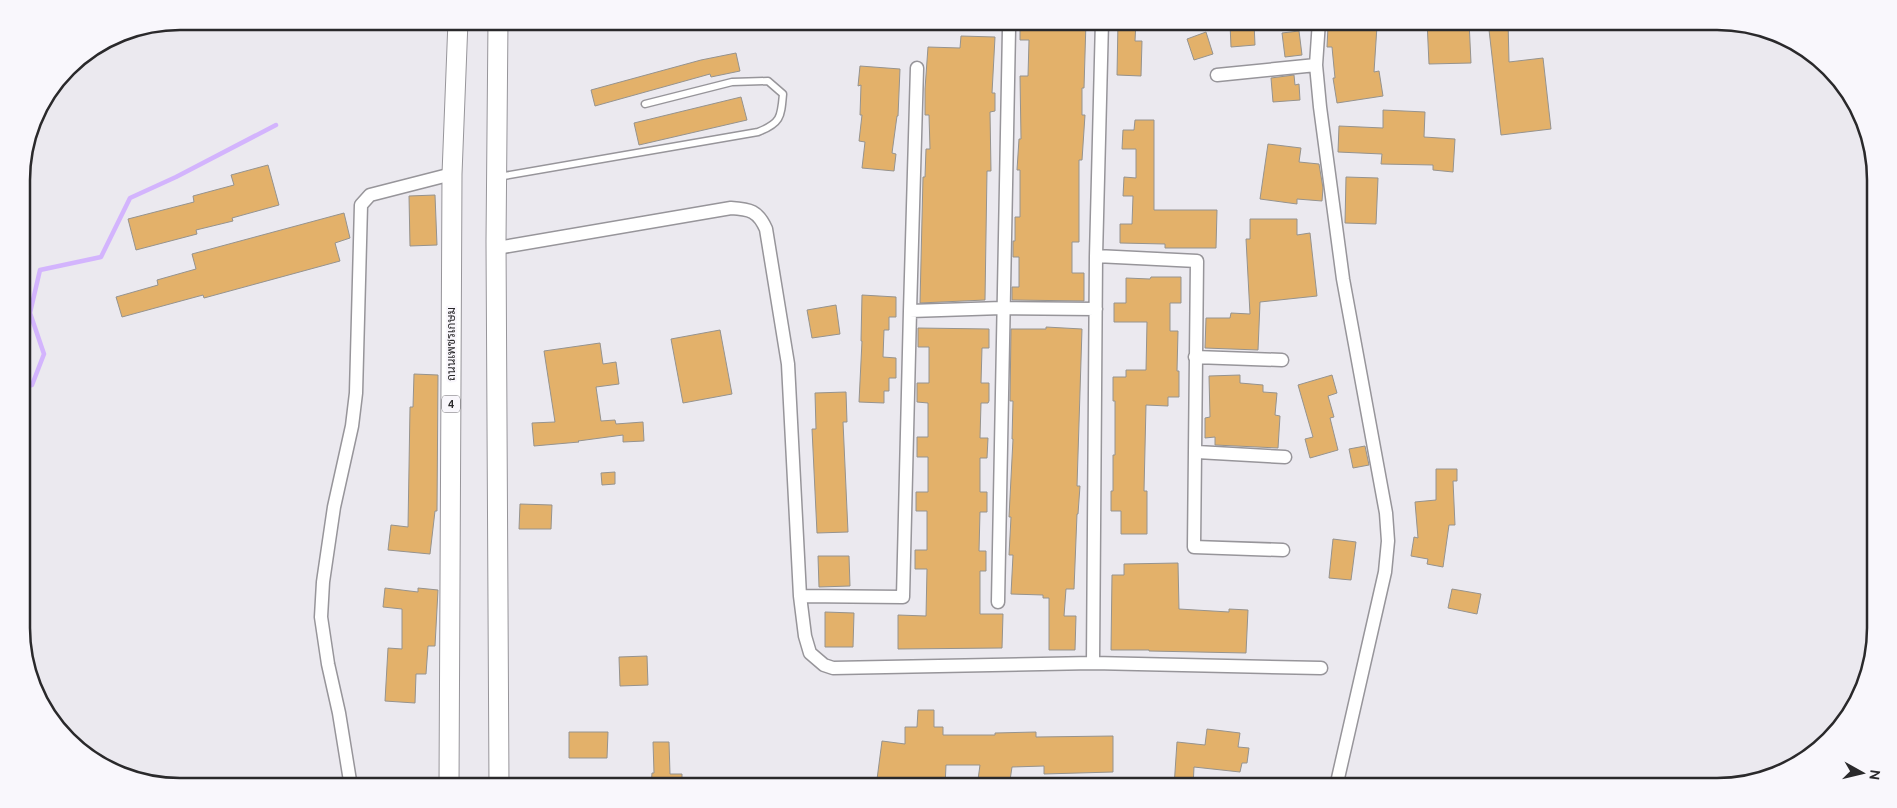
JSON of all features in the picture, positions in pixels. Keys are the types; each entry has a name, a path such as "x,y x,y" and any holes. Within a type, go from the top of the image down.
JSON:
{"main road":[{"name":"ถนนเพชรเกษม","path":"449,778 452,174 458,30"},
{"path":"499,778 496,178 503,30"}],"street":[{"path":"998,602 1002,308 1009,30"},
{"path":"1094,663 1096,256 1102,30"},
{"path":"1318,30 1316,65 1320,107 1343,279 1386,513 1388,541 1383,581 1338,778"},
{"path":"1217,75 1316,65"},
{"path":"800,596 903,597 917,68"},
{"path":"349,778 328,664 322,617 323,582 334,507 352,426 356,393 361,205 370,195 452,174"},
{"path":"497,248 732,208 754,212 762,220 766,229 788,364 800,596 805,636 810,653 824,665 833,668 1094,663 1321,668"},
{"path":"1096,256 1197,261 1195,356 1197,452 1194,547 1283,550"},
{"path":"910,311 1002,308 1096,309"},
{"path":"1195,356 1282,360"},
{"path":"1197,452 1285,457"}],"lane":[{"path":"496,178 758,132 773,126 781,114 783,94 768,81 732,82 645,104"}],"building":[{"path":"1020,30 1086,30 1084,88 1082,88 1082,115 1085,115 1082,160 1079,160 1079,242 1072,242 1072,273 1084,273 1084,301 1012,300 1012,287 1019,287 1019,257 1013,257 1013,241 1015,241 1015,217 1020,217 1020,170 1017,170 1019,139 1021,139 1020,76 1028,76 1029,40 1020,40"},
{"path":"1118,30 1136,30 1135,41 1142,41 1141,76 1117,75"},
{"path":"1230,30 1254,30 1255,45 1231,47"},
{"path":"1328,30 1377,30 1374,72 1379,71 1383,96 1337,103 1333,78 1335,78 1332,47 1327,47"},
{"path":"1427,30 1469,30 1471,63 1429,64"},
{"path":"1489,30 1508,30 1509,62 1543,58 1551,129 1501,135"},
{"path":"1299,31 1302,55 1285,57 1282,33"},
{"path":"1206,32 1213,54 1194,60 1187,39"},
{"path":"961,36 995,37 992,93 995,93 995,111 990,112 991,171 987,171 985,300 920,303 923,177 925,177 926,149 930,149 929,115 925,115 928,47 960,48"},
{"path":"736,53 740,71 711,77 710,74 595,106 591,90 701,60"},
{"path":"860,66 900,69 898,116 892,153 896,154 894,171 862,168 865,142 859,141 862,115 860,115 861,85 858,86"},
{"path":"1294,75 1295,85 1299,84 1300,100 1273,102 1271,78"},
{"path":"741,97 747,120 639,145 634,123"},
{"path":"1383,110 1425,112 1424,137 1455,139 1453,172 1433,170 1433,165 1381,164 1382,154 1338,152 1339,126 1383,128"},
{"path":"1135,120 1154,120 1154,210 1217,210 1216,248 1165,248 1165,244 1120,243 1120,224 1132,224 1133,196 1123,196 1124,177 1136,178 1136,149 1122,149 1123,130 1134,130"},
{"path":"1268,144 1301,148 1299,162 1319,164 1323,188 1322,201 1297,199 1297,204 1260,199"},
{"path":"268,165 279,205 232,218 233,221 196,230 197,234 136,250 128,219 194,202 193,196 234,185 231,175"},
{"path":"1346,177 1378,178 1376,224 1345,223"},
{"path":"435,195 437,245 410,246 409,196"},
{"path":"344,213 350,238 335,243 340,261 204,298 203,295 122,317 116,297 158,285 157,280 196,269 192,254"},
{"path":"1250,219 1297,219 1297,235 1310,233 1317,296 1260,302 1258,350 1205,348 1206,318 1230,318 1231,313 1250,314 1246,239 1250,239"},
{"path":"1151,277 1181,277 1181,303 1170,303 1170,331 1178,331 1177,371 1179,371 1179,397 1168,397 1168,406 1146,405 1144,491 1147,491 1147,534 1121,534 1121,511 1111,511 1113,455 1115,455 1113,377 1126,377 1126,370 1146,370 1147,322 1114,322 1114,303 1126,303 1126,278 1150,279"},
{"path":"862,295 896,297 896,317 889,317 889,330 884,330 883,357 896,358 896,378 889,378 889,391 884,391 884,403 859,402"},
{"path":"836,305 840,334 812,338 807,310"},
{"path":"1046,327 1082,329 1077,486 1080,486 1074,589 1066,589 1064,616 1076,616 1075,650 1049,650 1049,598 1043,598 1043,595 1011,594 1013,555 1009,555 1011,517 1009,517 1013,401 1010,401 1011,329 1046,329"},
{"path":"918,328 989,329 989,348 982,348 981,383 989,383 989,401 988,403 981,403 980,438 988,438 987,458 980,458 980,492 987,492 987,512 980,512 979,551 986,551 986,571 980,571 980,614 1003,614 1002,648 898,649 898,615 926,616 927,569 915,569 915,550 927,550 927,511 916,511 916,492 928,492 928,457 917,457 917,437 928,437 928,403 917,402 917,383 929,383 929,347 918,347"},
{"path":"720,330 732,394 683,403 671,339"},
{"path":"600,343 603,364 616,362 619,384 596,387 601,421 615,420 616,424 643,422 644,441 623,442 623,435 579,442 534,446 532,423 555,422 544,351"},
{"path":"414,374 438,375 437,511 435,511 430,554 388,550 391,525 408,527 410,407 413,407"},
{"path":"1240,375 1240,383 1263,385 1263,392 1277,393 1275,415 1280,416 1278,448 1215,445 1215,437 1205,438 1205,418 1210,417 1209,376"},
{"path":"1332,375 1337,393 1328,396 1334,417 1330,418 1338,450 1310,458 1305,439 1313,437 1298,385"},
{"path":"846,392 847,422 843,422 848,532 817,533 812,429 816,429 815,393"},
{"path":"1365,446 1369,465 1353,468 1349,449"},
{"path":"1436,469 1457,469 1457,481 1453,481 1455,525 1449,525 1443,567 1427,564 1428,559 1411,556 1414,537 1418,538 1415,502 1436,500"},
{"path":"615,472 615,484 602,485 601,473"},
{"path":"520,504 552,505 551,529 519,529"},
{"path":"1333,539 1356,542 1351,580 1329,578"},
{"path":"818,556 849,556 850,586 819,587"},
{"path":"1178,563 1179,609 1229,612 1229,609 1248,610 1246,653 1111,650 1112,575 1124,575 1124,564"},
{"path":"385,588 418,592 418,588 438,590 435,646 428,646 426,674 416,674 415,703 385,701 388,648 402,649 402,609 383,607"},
{"path":"1452,589 1481,594 1477,614 1448,608"},
{"path":"825,612 854,613 853,647 825,647"},
{"path":"647,656 648,685 620,686 619,657"},
{"path":"918,710 934,710 934,727 943,727 943,735 995,735 995,733 1036,732 1036,737 1113,736 1113,772 1044,774 1044,766 1012,767 1010,778 978,778 980,765 946,765 945,778 877,778 882,741 905,744 905,727 917,727"},
{"path":"1207,729 1240,733 1238,747 1249,748 1247,763 1242,763 1240,772 1194,767 1193,778 1175,778 1177,742 1205,745"},
{"path":"569,732 608,732 607,758 569,758"},
{"path":"653,742 669,742 670,774 682,774 682,778 652,778 652,773 654,773"}],"waterway":[{"path":"30,313 40,270 101,257 130,198 176,177 276,125"},
{"path":"30,313 44,354 32,385 30,385"}]}
